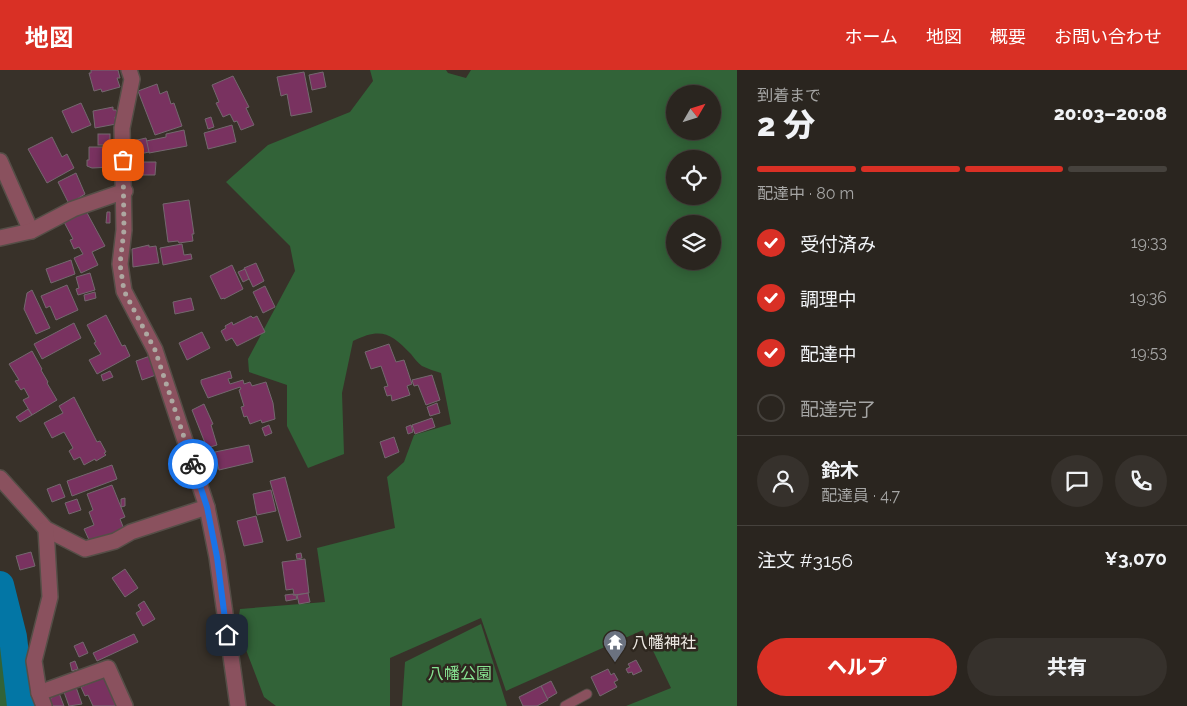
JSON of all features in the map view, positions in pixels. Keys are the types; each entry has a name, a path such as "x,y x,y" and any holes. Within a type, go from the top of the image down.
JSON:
{"street":[{"path":"129,70 132,79 122,128 125,190 124,230 120,264 124,291 155,350 207,507 217,557 238,706"},
{"path":"0,160 31,231"},
{"path":"0,238 31,231 73,209 125,190"},
{"path":"0,478 46,530 85,549 115,541 131,532 207,507"},
{"path":"46,530 50,598 34,661 41,699 108,668 124,706"}],"lane":[{"path":"565,706 587,694"}],"green space":[{"path":"370,70 446,70 448,73 466,78 471,70 737,70 737,706 626,706 671,688 643,630 506,691 481,618 390,658 390,706 276,706 264,697 243,642 238,621 240,609 325,602 317,548 395,528 387,477 404,462 414,435 451,424 441,373 422,366 404,347 391,337 385,334 371,334 353,341 342,393 344,454 308,468 287,426 287,385 249,372 248,359 295,271 290,246 226,182 268,145 350,112 373,81"},
{"name":"八幡公園","path":"481,624 507,706 402,706 405,662"},
{"path":"0,645 21,706 0,706"}],"building":[{"path":"91,70 118,70 120,78 117,78 120,87 102,92 101,89 94,91 89,73 91,73"},
{"path":"304,72 312,112 291,116 287,94 281,96 277,77"},
{"path":"323,72 326,87 312,90 309,75"},
{"path":"233,76 249,107 246,108 254,125 241,130 237,121 234,122 230,114 223,117 216,103 219,102 212,85"},
{"path":"157,84 160,94 167,91 171,104 174,103 182,126 155,135 138,91"},
{"path":"81,103 91,125 72,133 62,111"},
{"path":"113,107 118,116 115,117 116,124 95,128 93,111"},
{"path":"211,117 214,127 208,129 205,119"},
{"path":"232,125 236,142 208,149 204,133"},
{"path":"184,130 187,146 149,153 146,141 166,137 166,134"},
{"path":"98,134 110,134 110,145 98,145"},
{"path":"52,137 62,157 67,154 74,168 47,183 28,149"},
{"path":"146,138 149,152 135,155 133,141"},
{"path":"89,147 111,147 112,167 92,168 87,166"},
{"path":"141,162 156,162 155,175 140,175"},
{"path":"76,173 85,194 69,204 58,182"},
{"path":"189,200 194,234 192,234 193,241 168,242 163,204"},
{"path":"86,211 105,246 92,252 98,265 81,273 74,258 83,254 79,247 74,249 70,240 73,239 64,222"},
{"path":"107,212 110,212 110,223 106,223"},
{"path":"182,244 184,255 191,254 192,259 163,265 160,248"},
{"path":"149,245 149,247 156,246 159,263 133,267 132,249"},
{"path":"71,260 75,274 51,283 46,269"},
{"path":"256,263 264,281 253,287 244,268"},
{"path":"232,265 243,289 221,299 210,276"},
{"path":"245,269 249,279 243,282 238,272"},
{"path":"90,273 95,290 78,295 76,289 79,288 76,277"},
{"path":"67,285 78,310 56,320 50,306 46,308 41,296"},
{"path":"265,286 275,307 263,313 253,292"},
{"path":"32,290 50,328 36,334 24,309 27,293"},
{"path":"95,292 96,298 85,301 84,295"},
{"path":"191,298 194,310 175,314 173,302"},
{"path":"106,315 122,346 125,345 130,356 97,374 89,360 101,354 94,343 96,342 87,325"},
{"path":"251,316 253,318 257,316 265,332 237,346 232,338 226,341 221,331 226,328 225,326 232,322 233,325"},
{"path":"74,323 81,338 42,359 34,344"},
{"path":"202,332 210,348 187,360 179,343"},
{"path":"389,344 396,362 404,360 412,384 407,386 410,395 392,401 391,395 387,396 384,387 388,386 381,366 371,369 365,352"},
{"path":"32,351 57,400 32,415 23,400 29,397 24,388 21,390 15,381 19,380 9,364"},
{"path":"150,356 156,375 142,380 136,361"},
{"path":"110,371 113,377 103,381 101,375"},
{"path":"230,371 232,378 228,379 230,384 243,380 244,384 250,382 252,386 266,382 273,403 275,419 262,423 261,420 250,424 247,416 244,417 241,407 244,406 239,390 241,389 240,387 208,398 201,380"},
{"path":"432,375 440,400 426,405 418,385 414,386 412,380"},
{"path":"74,397 97,442 100,441 106,452 104,453 106,455 96,461 95,459 84,465 80,457 74,460 69,451 73,448 64,432 52,438 44,423 63,413 59,406"},
{"path":"437,403 440,413 430,416 427,407"},
{"path":"204,404 213,424 211,425 217,445 207,448 192,410"},
{"path":"28,409 32,415 20,422 16,417"},
{"path":"432,418 435,427 415,434 412,425"},
{"path":"269,425 272,433 265,436 262,428"},
{"path":"411,425 413,432 408,434 406,427"},
{"path":"394,437 399,452 385,458 380,442"},
{"path":"249,445 253,462 219,470 215,452"},
{"path":"112,465 117,479 72,496 67,481"},
{"path":"285,477 301,537 287,541 270,481"},
{"path":"60,484 65,497 52,502 47,489"},
{"path":"112,485 125,517 120,519 124,529 90,542 84,529 94,525 89,512 93,510 87,494"},
{"path":"271,490 276,511 257,515 253,494"},
{"path":"125,498 125,506 121,507 121,499"},
{"path":"77,499 81,510 69,514 65,503"},
{"path":"256,516 263,542 244,546 237,521"},
{"path":"31,552 35,566 20,570 16,556"},
{"path":"301,553 302,558 297,559 296,554"},
{"path":"305,559 309,593 294,595 293,589 286,590 282,562"},
{"path":"125,569 138,588 125,597 112,578"},
{"path":"308,593 310,602 299,604 297,595"},
{"path":"285,595 296,595 297,599 286,601"},
{"path":"144,601 155,619 143,626 136,613 141,610 138,605"},
{"path":"134,634 138,642 97,661 93,653"},
{"path":"83,642 88,653 79,657 74,646"},
{"path":"636,660 642,671 633,675 632,672 628,673 626,669 630,667 628,664"},
{"path":"75,661 78,669 72,671 70,663"},
{"path":"608,669 611,675 614,673 618,680 614,682 617,687 600,696 591,677"},
{"path":"104,677 116,706 93,706 88,695 85,696 81,687"},
{"path":"551,681 557,693 547,699 541,686"},
{"path":"541,686 548,700 537,706 523,706 519,697"},
{"path":"76,687 82,704 69,706 64,692"},
{"path":"59,693 64,706 51,706 49,701"}],"waterway":[{"path":"0,585 13,637 21,706"}],"way so far":[{"path":"123,160 125,190 124,230 120,264 124,291 155,350 193,464"}],"place":[{"name":"八幡神社","path":"615,663"}],"route":[{"path":"193,464 207,507 217,557 227,635"}]}
